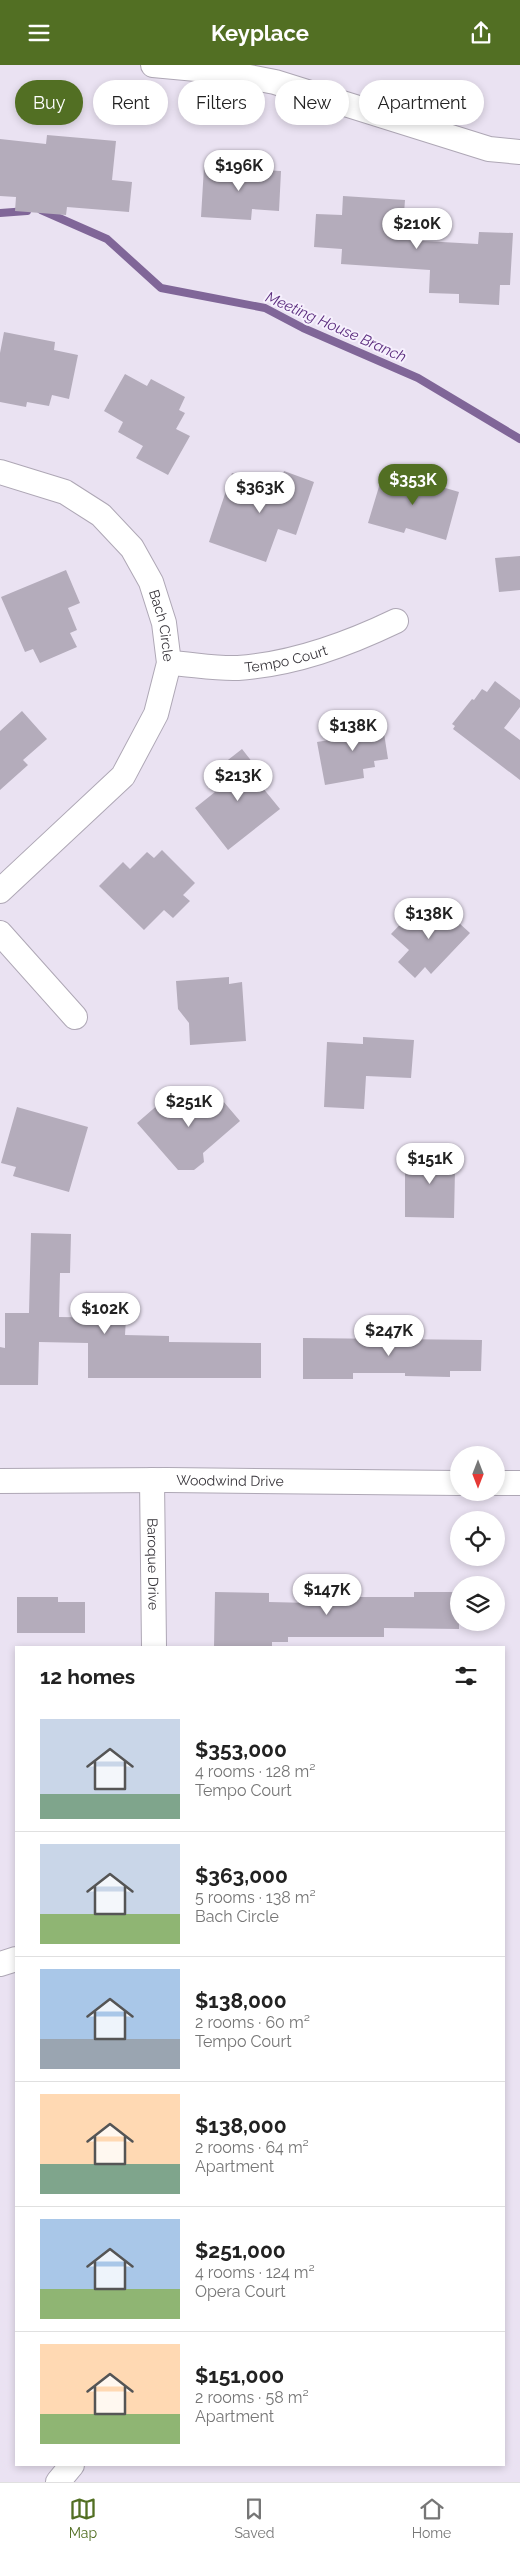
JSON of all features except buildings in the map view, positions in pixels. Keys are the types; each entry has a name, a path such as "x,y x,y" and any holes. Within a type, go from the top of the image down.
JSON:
{"street":[{"path":"153,65 218,71 275,82 489,149 520,152"},
{"name":"Bach Circle","path":"0,472 65,492 101,515 132,548 151,582 164,623 169,663 156,714 123,776 0,891"},
{"name":"Tempo Court","path":"169,663 236,668 285,662 354,641 396,621"},
{"path":"0,933 75,1017"},
{"name":"Woodwind Drive","path":"0,1481 152,1480 450,1483"},
{"name":"Baroque Drive","path":"152,1480 154,1646"},
{"path":"505,1483 520,1483"},
{"path":"0,1963 15,1959"},
{"path":"58,2482 71,2466"}],"waterway":[{"name":"Meeting House Branch","path":"41,210 107,239 161,288 265,308 303,328 418,378 520,439"},
{"name":"Meeting House Branch","path":"0,213 27,211"}]}
